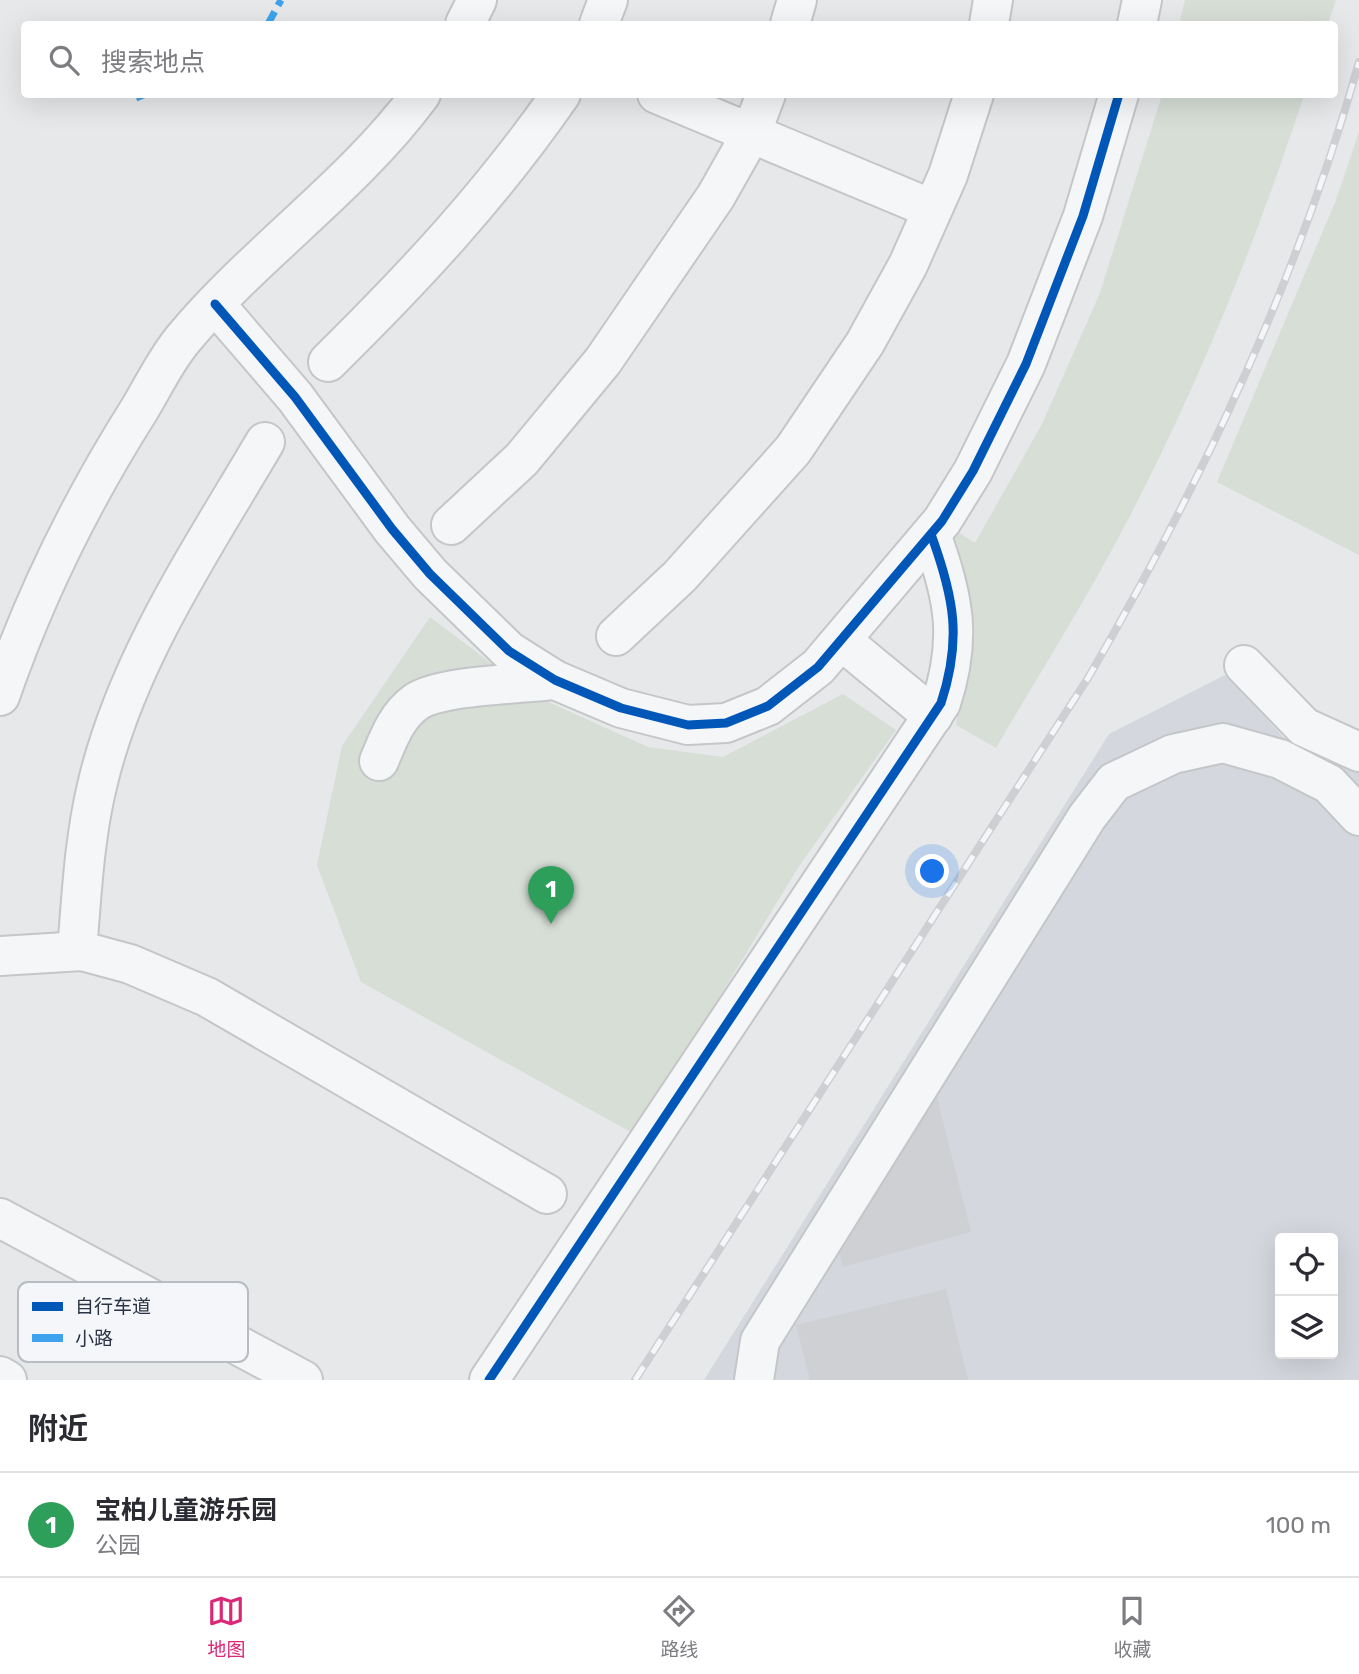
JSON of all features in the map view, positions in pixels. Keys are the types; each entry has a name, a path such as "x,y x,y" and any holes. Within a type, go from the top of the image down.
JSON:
{"street":[{"path":"600,21 608,0"},
{"path":"791,21 797,0"},
{"path":"990,21 993,0"},
{"path":"1138,21 1142,0"},
{"path":"0,696 60,548 108,459 182,340 215,304 323,203 417,98"},
{"path":"328,362 420,271 477,207 558,98"},
{"path":"666,98 932,209"},
{"path":"451,525 522,459 603,360 716,196 751,134 764,98"},
{"path":"616,636 681,576 793,450 865,343 908,265 969,117 973,98"},
{"path":"215,304 295,397 384,519 430,574 509,651 555,680 643,715 688,725 717,724 749,716 768,706 818,667 932,537 973,471 1026,364 1083,216 1118,98"},
{"path":"82,951 78,939 86,845 97,785 111,737 143,658 175,597 265,442"},
{"path":"489,1380 933,716 949,679 955,625 946,577 932,537"},
{"path":"842,641 933,716"},
{"path":"1244,665 1304,727 1359,752"},
{"path":"379,761 393,727 415,702 437,693 555,680"},
{"path":"754,1380 760,1341 1087,817 1114,782 1174,754 1223,743 1280,759 1329,784 1359,816"},
{"path":"0,956 82,951 130,964 207,997 547,1194"},
{"path":"0,1218 120,1282"},
{"path":"248,1351 303,1380"},
{"path":"0,1376 7,1380"}],"shaded area":[{"path":"1185,0 1336,0 1329,21 1180,21"},
{"path":"1161,98 1303,98 1244,262 1175,425 1107,559 996,748 956,725 963,681 948,546 959,533 975,543 1042,424 1100,293"},
{"path":"1359,132 1359,555 1217,482 1336,200"},
{"path":"430,617 533,695 648,747 723,757 843,694 896,730 799,866 636,1135 361,982 317,865 342,746"},
{"path":"1225,675 1288,742 1359,770 1359,1380 704,1380 1109,734"}],"building":[{"path":"934,1086 971,1232 843,1267 835,1238"},
{"path":"946,1289 968,1380 810,1380 796,1325"}],"railway":[{"path":"635,1380 1088,678 1130,604 1208,454 1277,301 1335,143 1359,62"}],"marked path":[{"path":"270,21 281,0"}],"cycle path":[{"path":"215,304 295,397 392,529 430,574 509,651 555,680 621,708 688,725 726,723 768,706 818,667 942,521 973,471 1026,364 1083,216 1118,98"},
{"path":"489,1380 941,703 952,659 953,619 946,580 932,537"}],"place":[{"name":"宝柏儿童游乐园","path":"551,924"}]}
